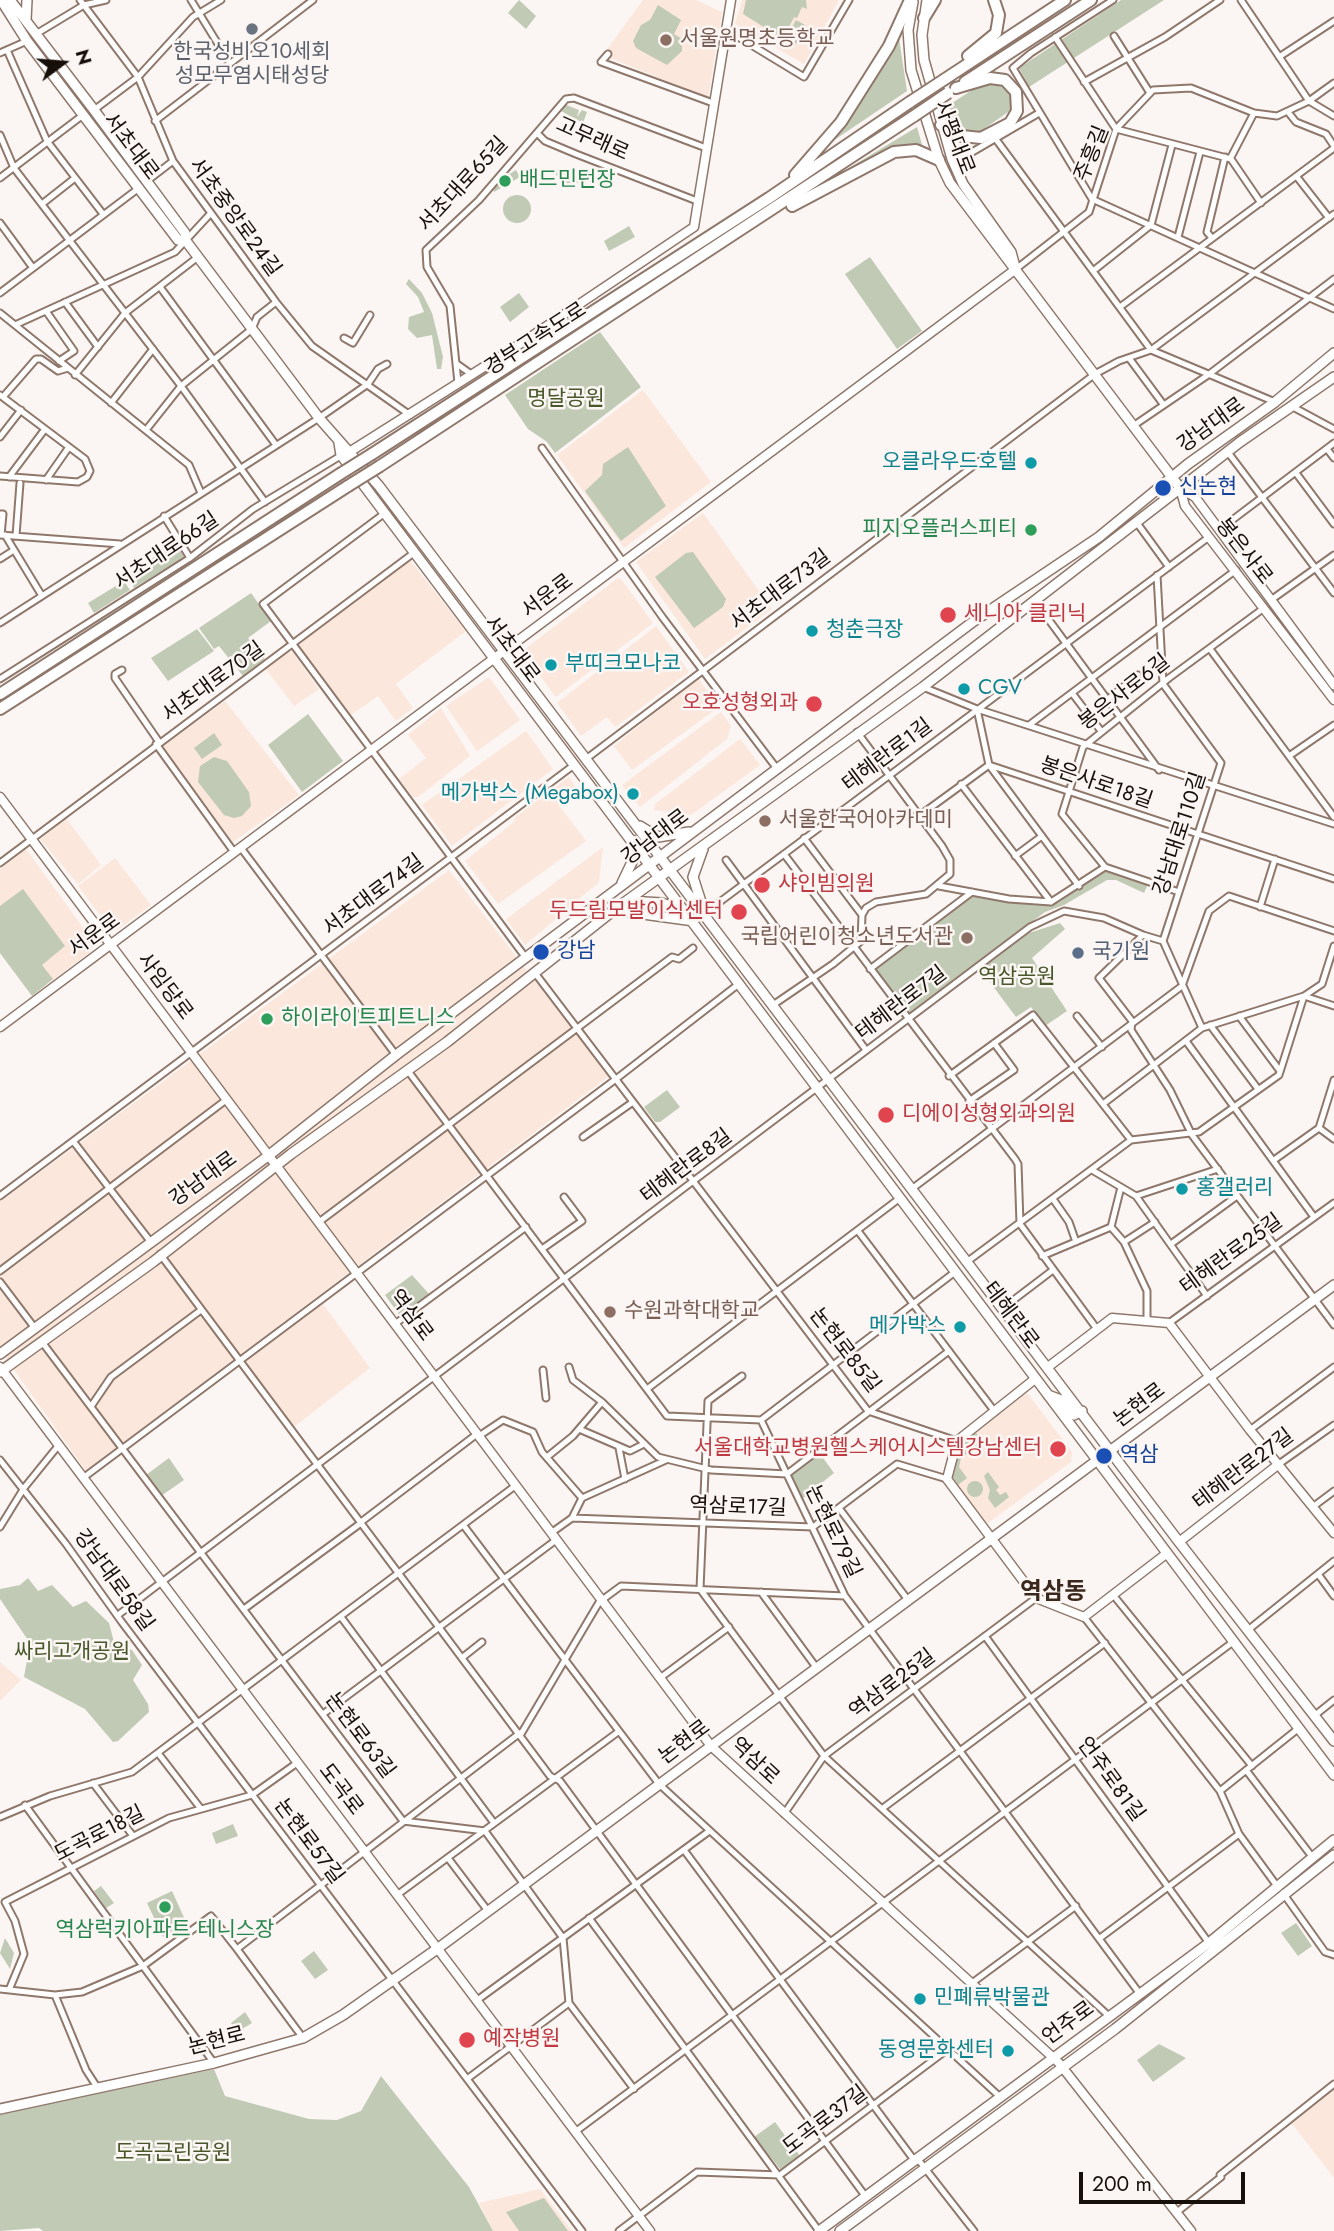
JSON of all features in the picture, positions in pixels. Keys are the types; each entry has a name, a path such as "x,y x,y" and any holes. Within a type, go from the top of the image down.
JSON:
{"highway":[{"path":"769,198 801,169 841,122 884,55 912,0"},
{"path":"924,18 935,0"},
{"path":"958,69 971,53 996,33 999,15 994,0"},
{"name":"경부고속도로","path":"0,694 769,198 958,69 1065,0"},
{"name":"경부고속도로","path":"0,709 380,466 605,317 737,235 1091,0"},
{"path":"941,125 962,136 981,138 1005,126 1017,111 1016,92 1010,83 1002,79 990,78 952,91"},
{"path":"737,235 894,152 916,150 939,160"}],"main road":[{"name":"서초대로","path":"1,0 27,41 83,115 185,233 186,241 319,418 340,443 351,451 660,857"},
{"name":"서초대로","path":"10,0 94,110 143,184"},
{"path":"26,20 27,0"},
{"path":"351,451 411,415 471,373 518,346 694,227 731,0"},
{"name":"사평대로","path":"912,0 908,56 939,160 958,196 1180,488"},
{"name":"사평대로","path":"928,0 924,18 924,60 952,159 963,184 1011,252 1016,269"},
{"path":"0,16 11,18"},
{"name":"서운로","path":"0,1027 1016,269"},
{"name":"강남대로","path":"0,1354 268,1156 396,1055 974,621 1099,537 1172,477 1275,402 1334,353"},
{"name":"강남대로","path":"1,1370 153,1262 275,1166 408,1071 626,901 923,687 1227,452 1334,377"},
{"path":"340,443 341,455"},
{"name":"서초대로","path":"341,455 660,877"},
{"name":"봉은사로","path":"1180,488 1195,497 1267,605 1333,692"},
{"name":"봉은사로","path":"1180,488 1185,506 1267,605"},
{"name":"사임당로","path":"0,797 275,1166"},
{"path":"633,821 658,837 669,837 697,829"},
{"path":"618,888 632,862 632,838"},
{"path":"706,845 699,855 693,877 708,921"},
{"name":"테헤란로","path":"660,857 1179,1542 1334,1741"},
{"name":"테헤란로","path":"660,877 1095,1461 1334,1775"},
{"path":"673,894 673,888 679,887 693,906 697,906"},
{"path":"626,901 662,903 690,917"},
{"path":"614,910 690,917"},
{"name":"역삼로","path":"275,1166 711,1746 1053,2057 1192,2231"},
{"name":"논현로","path":"0,2109 214,2063 303,2038 342,2015 437,1949 1334,1285"},
{"name":"테헤란로25길","path":"1048,1367 1112,1318 1170,1323"},
{"path":"1170,1323 1250,1430 1334,1532"},
{"name":"도곡로","path":"1,1370 650,2231"},
{"path":"1035,1379 957,1441 947,1479 1036,1598 1084,1617 1166,1554"},
{"path":"1046,1394 1061,1400 1074,1415 1082,1411"},
{"name":"테헤란로27길","path":"1179,1542 1279,1464"},
{"path":"1128,1504 1128,1496 1135,1494 1154,1516 1164,1522"},
{"name":"언주로","path":"841,2231 1063,2068 1280,1889 1334,1840"},
{"name":"언주로","path":"819,2231 1280,1889 1334,1855"}],"street":[{"path":"36,34 82,3 106,0"},
{"path":"191,0 229,62"},
{"path":"94,110 138,76 198,14 221,0"},
{"path":"155,121 313,0"},
{"path":"725,29 804,77 849,0"},
{"path":"1113,0 1013,68 1092,199 1334,309"},
{"path":"1083,82 1171,33 1220,0"},
{"path":"1241,0 1309,101 1334,116"},
{"name":"서초중앙로24길","path":"82,3 138,76 173,161 276,302 312,346 411,415"},
{"path":"1279,57 1334,21"},
{"path":"1114,36 1150,93 1153,90 1191,88 1254,113 1272,116 1288,113 1334,83"},
{"path":"1055,37 1116,130 1227,158 1261,202"},
{"path":"0,53 27,41"},
{"path":"7,50 47,141 103,214"},
{"path":"608,54 601,62 713,103"},
{"name":"주흥길","path":"1016,269 1089,212 1116,130 1150,93"},
{"name":"고무래로","path":"697,201 576,154 537,133 569,97 706,148"},
{"name":"사평대로","path":"952,159 962,158 1039,113"},
{"path":"1212,238 1207,232 1211,208 1227,158 1254,113"},
{"path":"1120,307 1334,147 1326,134 1296,122 1288,113"},
{"path":"0,178 83,115"},
{"name":"서초대로65길","path":"458,383 450,306 427,267 426,250 456,224 537,133"},
{"path":"0,135 14,168 181,386 265,502"},
{"path":"995,138 1151,350 1275,402"},
{"path":"1093,271 1151,225 1171,145"},
{"path":"1178,237 1200,152"},
{"name":"서초대로","path":"143,184 173,161"},
{"path":"1297,177 1332,216"},
{"path":"42,204 75,178"},
{"path":"0,293 143,184"},
{"path":"15,325 175,252 211,213"},
{"name":"서초대로73길","path":"586,759 1094,374 1151,350 1332,216"},
{"path":"0,223 3,232 33,268"},
{"path":"75,375 125,313 198,257"},
{"path":"1133,426 1208,375 1334,279"},
{"path":"160,287 276,445"},
{"path":"65,302 98,347"},
{"path":"146,430 181,386 252,329 257,317 276,302"},
{"path":"46,311 74,351 59,361"},
{"path":"0,313 188,465 201,493"},
{"path":"344,338 354,343 370,315"},
{"path":"111,403 153,349"},
{"path":"1129,358 1163,404"},
{"path":"0,476 78,482 87,477 88,463 1,396 36,359 41,359 58,371 68,368"},
{"path":"0,623 319,418 368,384 377,369 387,364"},
{"path":"457,364 471,373"},
{"path":"1293,407 1334,429"},
{"path":"0,437 21,410"},
{"path":"9,477 45,429"},
{"path":"1218,530 1334,443"},
{"path":"46,480 69,447"},
{"path":"542,447 702,671 778,769"},
{"path":"1327,449 1334,457"},
{"name":"서초대로66길","path":"0,679 190,558 265,502 351,451"},
{"path":"1227,452 1334,593"},
{"path":"1296,473 1334,524"},
{"path":"16,536 20,483"},
{"path":"385,513 262,604 526,958"},
{"path":"0,514 3,514 2,535 42,596"},
{"path":"164,516 190,558"},
{"path":"1137,523 1169,566"},
{"path":"2,535 120,544"},
{"name":"테헤란로1길","path":"717,904 1209,537"},
{"path":"0,559 14,550"},
{"name":"서초대로70길","path":"32,840 415,552"},
{"name":"봉은사로6길","path":"1105,867 1062,814 1085,744 1334,555"},
{"path":"1029,725 1236,570"},
{"path":"1157,575 1163,684"},
{"path":"1035,601 1159,770"},
{"path":"1210,649 1334,817"},
{"path":"122,670 115,674 115,678 158,743 396,1055"},
{"path":"1108,699 1138,675"},
{"name":"강남대로110길","path":"1163,684 1221,763 1163,941"},
{"path":"923,687 977,709 1159,770 1334,824"},
{"path":"1072,693 1101,731"},
{"path":"977,709 989,765 1079,886"},
{"path":"1289,756 1334,724"},
{"path":"857,732 950,860 950,874 939,886 914,898 876,902 862,915"},
{"name":"서초대로74길","path":"0,1196 576,764"},
{"path":"919,816 989,765"},
{"name":"봉은사로18길","path":"989,765 1334,879"},
{"path":"961,784 1051,902"},
{"path":"1015,856 1042,836"},
{"path":"773,1005 861,941 862,915 804,838"},
{"path":"0,863 32,840"},
{"path":"784,853 1017,1164 1020,1224 1097,1329"},
{"path":"1260,907 1275,859"},
{"path":"726,860 866,1051"},
{"path":"939,886 1009,899 1051,902 1105,867 1179,892"},
{"path":"870,969 972,892"},
{"path":"913,1188 1182,986 1209,911 1229,897 1334,931"},
{"name":"테헤란로7길","path":"829,1078 1030,927 1064,911 1104,918 1163,941"},
{"path":"1143,934 1099,978 1132,1021 1131,1025 1192,1135 1334,1325"},
{"path":"1163,941 1202,1028"},
{"path":"1103,1104 1202,1028 1304,996 1322,984 1334,946"},
{"path":"319,1223 672,957 679,959 693,948"},
{"name":"논현로85길","path":"534,971 868,1411 957,1441"},
{"path":"83,1478 740,983"},
{"path":"1304,996 1334,1006"},
{"path":"968,1261 1131,1140 1192,1135 1279,1075 1304,996"},
{"path":"949,1076 1033,1015 1131,1140"},
{"path":"1077,1016 1102,1047"},
{"path":"1239,1016 1280,1071"},
{"path":"1210,1025 1258,1089"},
{"path":"1186,1041 1314,1217"},
{"path":"969,1101 1014,1070 994,1043"},
{"path":"408,1071 667,1416 761,1420 955,1272"},
{"name":"테헤란로8길","path":"118,1615 829,1078"},
{"path":"1274,1160 1319,1128 1334,1080"},
{"path":"0,1270 226,1100"},
{"path":"583,1138 633,1102"},
{"path":"1319,1128 1334,1139"},
{"path":"73,1141 150,1241"},
{"path":"1136,1196 1218,1169"},
{"path":"1092,1170 1136,1196 1207,1296"},
{"path":"1111,1227 1121,1187"},
{"path":"542,1249 582,1221 564,1196"},
{"path":"1171,1244 1237,1196"},
{"path":"646,1389 900,1198"},
{"path":"1053,1199 1069,1222 1076,1242"},
{"name":"테헤란로25길","path":"1170,1323 1334,1203"},
{"path":"1111,1227 1124,1242 1155,1222"},
{"path":"395,1324 526,1227"},
{"path":"1042,1256 1111,1227"},
{"path":"858,1231 995,1412"},
{"name":"테헤란로25길","path":"1124,1242 1147,1291 1147,1321"},
{"path":"160,1254 550,1776 555,1778 636,1884 866,2197"},
{"path":"1003,1308 1053,1270"},
{"path":"0,1282 34,1327"},
{"path":"92,1405 111,1377 201,1310"},
{"name":"논현로63길","path":"42,1342 403,1821"},
{"path":"569,1367 573,1380 602,1402 642,1445 666,1460 706,1468 787,1474 949,1351"},
{"path":"1250,1430 1334,1367"},
{"path":"543,1370 546,1398"},
{"path":"742,1376 708,1401 700,1589 824,1756 1110,2017"},
{"path":"547,1457 579,1429 602,1402"},
{"path":"244,1609 478,1435 504,1420 533,1432 547,1457 582,1498"},
{"name":"논현로79길","path":"761,1420 845,1596 1140,1994"},
{"name":"테헤란로27길","path":"1279,1464 1333,1428"},
{"path":"579,1429 633,1452 642,1445"},
{"path":"0,1527 24,1488 58,1446"},
{"path":"619,1448 625,1479"},
{"name":"강남대로58길","path":"0,1460 24,1488 198,1722"},
{"path":"323,1714 503,1579 572,1518 582,1498 666,1460"},
{"name":"역삼로17길","path":"572,1518 813,1527 897,1464 947,1479"},
{"path":"0,1817 25,1805 132,1772 515,1486"},
{"path":"1314,1506 1334,1491"},
{"path":"839,1508 908,1600"},
{"path":"464,1526 659,1784 708,1832 999,2096"},
{"path":"1248,1630 1334,1561"},
{"path":"1318,1574 1334,1596"},
{"path":"237,1949 319,1884 520,1734 602,1600 621,1586 845,1596"},
{"path":"761,1592 816,1667"},
{"path":"1114,1596 1249,1768 1312,1858"},
{"name":"역삼로25길","path":"785,1814 824,1756 1036,1598"},
{"path":"341,1617 494,1824"},
{"path":"1084,1617 1220,1791 1239,1834 1325,1952 1334,1955"},
{"path":"660,1678 729,1627"},
{"name":"언주로81길","path":"985,1636 1209,1943"},
{"path":"463,1657 482,1642"},
{"path":"575,2132 1153,1705 1233,1642"},
{"path":"883,1808 1105,1643"},
{"path":"1314,1716 1334,1700"},
{"name":"논현로57길","path":"198,1722 582,2231"},
{"path":"1220,1791 1299,1728"},
{"path":"397,1895 618,1732"},
{"path":"158,1753 201,1809"},
{"name":"도곡로18길","path":"9,1990 24,1954 15,1921 5,1902 169,1818 252,1795 297,1763"},
{"path":"93,1783 133,1836"},
{"path":"25,1805 214,2063"},
{"path":"403,1821 485,1831 563,1938 569,2003 634,2089"},
{"path":"477,2001 708,1832"},
{"path":"1100,1938 1239,1834"},
{"path":"684,1850 915,2159 974,2231"},
{"path":"447,1858 488,1911"},
{"path":"972,1983 1076,1906"},
{"path":"0,1989 55,1995 82,1992 143,1966 211,1916 303,2038"},
{"path":"589,1918 819,2231"},
{"path":"55,1995 86,2070 97,2087"},
{"path":"467,2079 569,2003"},
{"name":"도곡로37길","path":"620,2231 697,2172 779,2175 948,2049"},
{"path":"1177,2213 1334,2084"}],"shaded area":[{"name":"서울원명초등학교","path":"643,0 696,0 722,12 708,98 603,55"},
{"path":"742,0 839,0 804,64 735,24"},
{"path":"643,390 711,482 624,548 557,455"},
{"path":"703,513 772,609 705,659 636,562"},
{"path":"410,560 466,631 396,684 413,708 396,721 378,696 348,717 298,648 298,644"},
{"path":"618,578 653,623 556,697 530,663 525,649"},
{"path":"656,626 689,672 615,727 607,717 581,736 557,703"},
{"path":"287,651 293,653 319,689 294,706 265,668"},
{"path":"489,677 520,720 477,751 446,706"},
{"path":"698,678 719,707 632,770 614,746"},
{"path":"225,701 299,795 233,842 163,746"},
{"path":"441,708 470,756 418,797 413,797 399,779 426,758 408,735"},
{"path":"721,712 731,726 727,739 640,807 622,785"},
{"path":"526,731 553,769 452,846 422,805"},
{"path":"740,739 760,765 691,815 654,810 655,804"},
{"path":"569,777 577,789 558,804 586,841 498,904 465,861 515,821 514,818"},
{"path":"66,818 101,865 78,884 40,839"},
{"path":"603,847 599,882 525,945 506,919"},
{"path":"26,849 95,944 90,952 32,996 0,953 0,869"},
{"path":"115,858 151,905 117,930 110,928 78,886"},
{"path":"449,870 609,1076 86,1471 0,1350 0,1202"},
{"path":"323,1304 370,1368 294,1427 245,1362"},
{"path":"1021,1393 1028,1394 1072,1452 1071,1462 988,1523 983,1523 950,1477 958,1443"},
{"path":"0,1662 21,1680 0,1701"},
{"path":"1334,2088 1334,2178 1290,2121"},
{"path":"540,2189 572,2231 493,2231 479,2203"}],"green space":[{"path":"519,0 536,16 526,29 508,13"},
{"path":"746,0 806,0 807,9 802,7 797,18 794,17 783,39 743,14"},
{"path":"1121,0 1164,0 1029,87 1019,68"},
{"path":"658,5 681,20 674,34 682,39 682,51 667,65 636,48 633,41 641,25 650,20"},
{"path":"796,20 805,25 796,44 786,38"},
{"path":"899,38 907,91 821,149 891,46"},
{"path":"983,83 1002,84 1011,92 1011,110 981,131 966,132 953,121 949,105"},
{"path":"564,104 579,110 577,117 582,110 587,112 583,123 561,111"},
{"path":"917,127 923,148 902,146 824,183"},
{"path":"550,168 567,173 584,179 568,188"},
{"name":"배드민턴장","path":"516,170 520,177 494,192 491,185"},
{"path":"517,195 527,199 531,209 527,219 517,223 507,219 503,209 507,199"},
{"path":"629,226 635,237 609,251 604,241"},
{"path":"870,257 922,331 897,349 845,274"},
{"path":"409,279 422,293 432,313 443,357 441,369 437,369 432,335 417,338 408,329 409,317 424,312 418,297 406,284"},
{"path":"519,293 529,307 510,322 500,307"},
{"name":"명달공원","path":"600,332 641,387 555,453 547,442 528,429 505,395"},
{"path":"628,447 666,506 621,541 585,491 602,475 603,464"},
{"path":"176,544 184,557 134,588 126,574"},
{"path":"693,552 726,599 723,607 694,628 655,577 686,553"},
{"path":"124,581 130,590 94,613 88,603"},
{"path":"251,593 271,621 248,638 265,659 243,676 219,646 214,649 199,628"},
{"path":"197,629 214,651 168,681 151,658"},
{"path":"308,714 343,761 302,792 268,745"},
{"path":"214,733 222,745 202,759 194,748"},
{"path":"214,757 227,761 249,792 251,806 242,816 234,818 224,815 198,782 200,766"},
{"path":"1105,869 1148,884 1144,893 1116,880 1107,880 1064,905 1045,912 908,1014 875,969 974,894 1037,905 1058,903"},
{"path":"23,889 65,946 42,965 53,979 32,996 0,953 0,906"},
{"name":"역삼공원","path":"1060,923 1065,929 1032,958 1067,1011 1045,1026 1031,1007 1016,1017 980,969 1029,933"},
{"path":"667,1090 680,1107 660,1122 655,1122 644,1107"},
{"path":"412,1275 429,1294 400,1316 385,1295"},
{"path":"975,1432 985,1441 961,1458 959,1467 967,1478 958,1485 951,1475 959,1443"},
{"path":"818,1451 834,1473 802,1499 788,1473"},
{"path":"169,1458 184,1480 161,1496 146,1475"},
{"path":"988,1472 999,1487 996,1490 1000,1495 1006,1492 1009,1497 995,1508 988,1498 990,1490 984,1476"},
{"path":"975,1481 981,1483 981,1495 975,1497 969,1495 967,1489 969,1483"},
{"name":"싸리고개공원","path":"28,1578 38,1591 52,1585 73,1607 86,1601 109,1623 114,1642 132,1650 142,1665 133,1680 148,1704 149,1712 118,1741 113,1742 85,1709 24,1677 30,1643 0,1599 0,1589 20,1585"},
{"path":"233,1824 238,1836 216,1844 212,1833"},
{"path":"101,1886 114,1903 106,1908 94,1891"},
{"name":"역삼럭키아파트 테니스장","path":"172,1891 187,1924 163,1937 147,1903"},
{"path":"1296,1923 1312,1946 1298,1956 1281,1933"},
{"path":"5,1938 14,1953 10,1969 0,1953"},
{"path":"314,1951 328,1970 315,1979 301,1961"},
{"path":"245,2012 252,2023 237,2032 231,2023"},
{"path":"1159,2044 1186,2058 1153,2082 1137,2060"},
{"name":"도곡근린공원","path":"214,2069 225,2096 309,2119 337,2120 361,2111 381,2076 469,2187 493,2231 43,2231 39,2228 0,2231 0,2114"},
{"path":"775,2122 800,2156 781,2170 754,2137"},
{"path":"544,2198 568,2231 519,2231 506,2212"}],"place":[{"name":"한국성비오10세회 성모무염시태성당","path":"252,29"},
{"name":"서울원명초등학교","path":"666,40"},
{"name":"배드민턴장","path":"505,181"},
{"name":"오클라우드호텔","path":"1031,463"},
{"name":"신논현","path":"1163,488"},
{"name":"피지오플러스피티","path":"1031,530"},
{"name":"세니아 클리닉","path":"948,615"},
{"name":"청춘극장","path":"812,631"},
{"name":"부띠크모나코","path":"551,665"},
{"name":"CGV","path":"964,689"},
{"name":"오호성형외과","path":"814,704"},
{"name":"메가박스 (Megabox)","path":"633,794"},
{"name":"서울한국어아카데미","path":"765,821"},
{"name":"샤인빔의원","path":"762,885"},
{"name":"두드림모발이식센터","path":"739,912"},
{"name":"국립어린이청소년도서관","path":"967,938"},
{"name":"강남","path":"541,952"},
{"name":"국기원","path":"1078,953"},
{"name":"하이라이트피트니스","path":"267,1019"},
{"name":"디에이성형외과의원","path":"886,1115"},
{"name":"홍갤러리","path":"1182,1189"},
{"name":"수원과학대학교","path":"610,1312"},
{"name":"메가박스","path":"960,1327"},
{"name":"서울대학교병원헬스케어시스템강남센터","path":"1058,1449"},
{"name":"역삼","path":"1104,1456"},
{"name":"역삼럭키아파트 테니스장","path":"165,1907"},
{"name":"민폐류박물관","path":"920,1999"},
{"name":"예작병원","path":"467,2040"},
{"name":"동영문화센터","path":"1008,2051"}],"district":[{"name":"역삼동","path":"1053,1593"}]}
